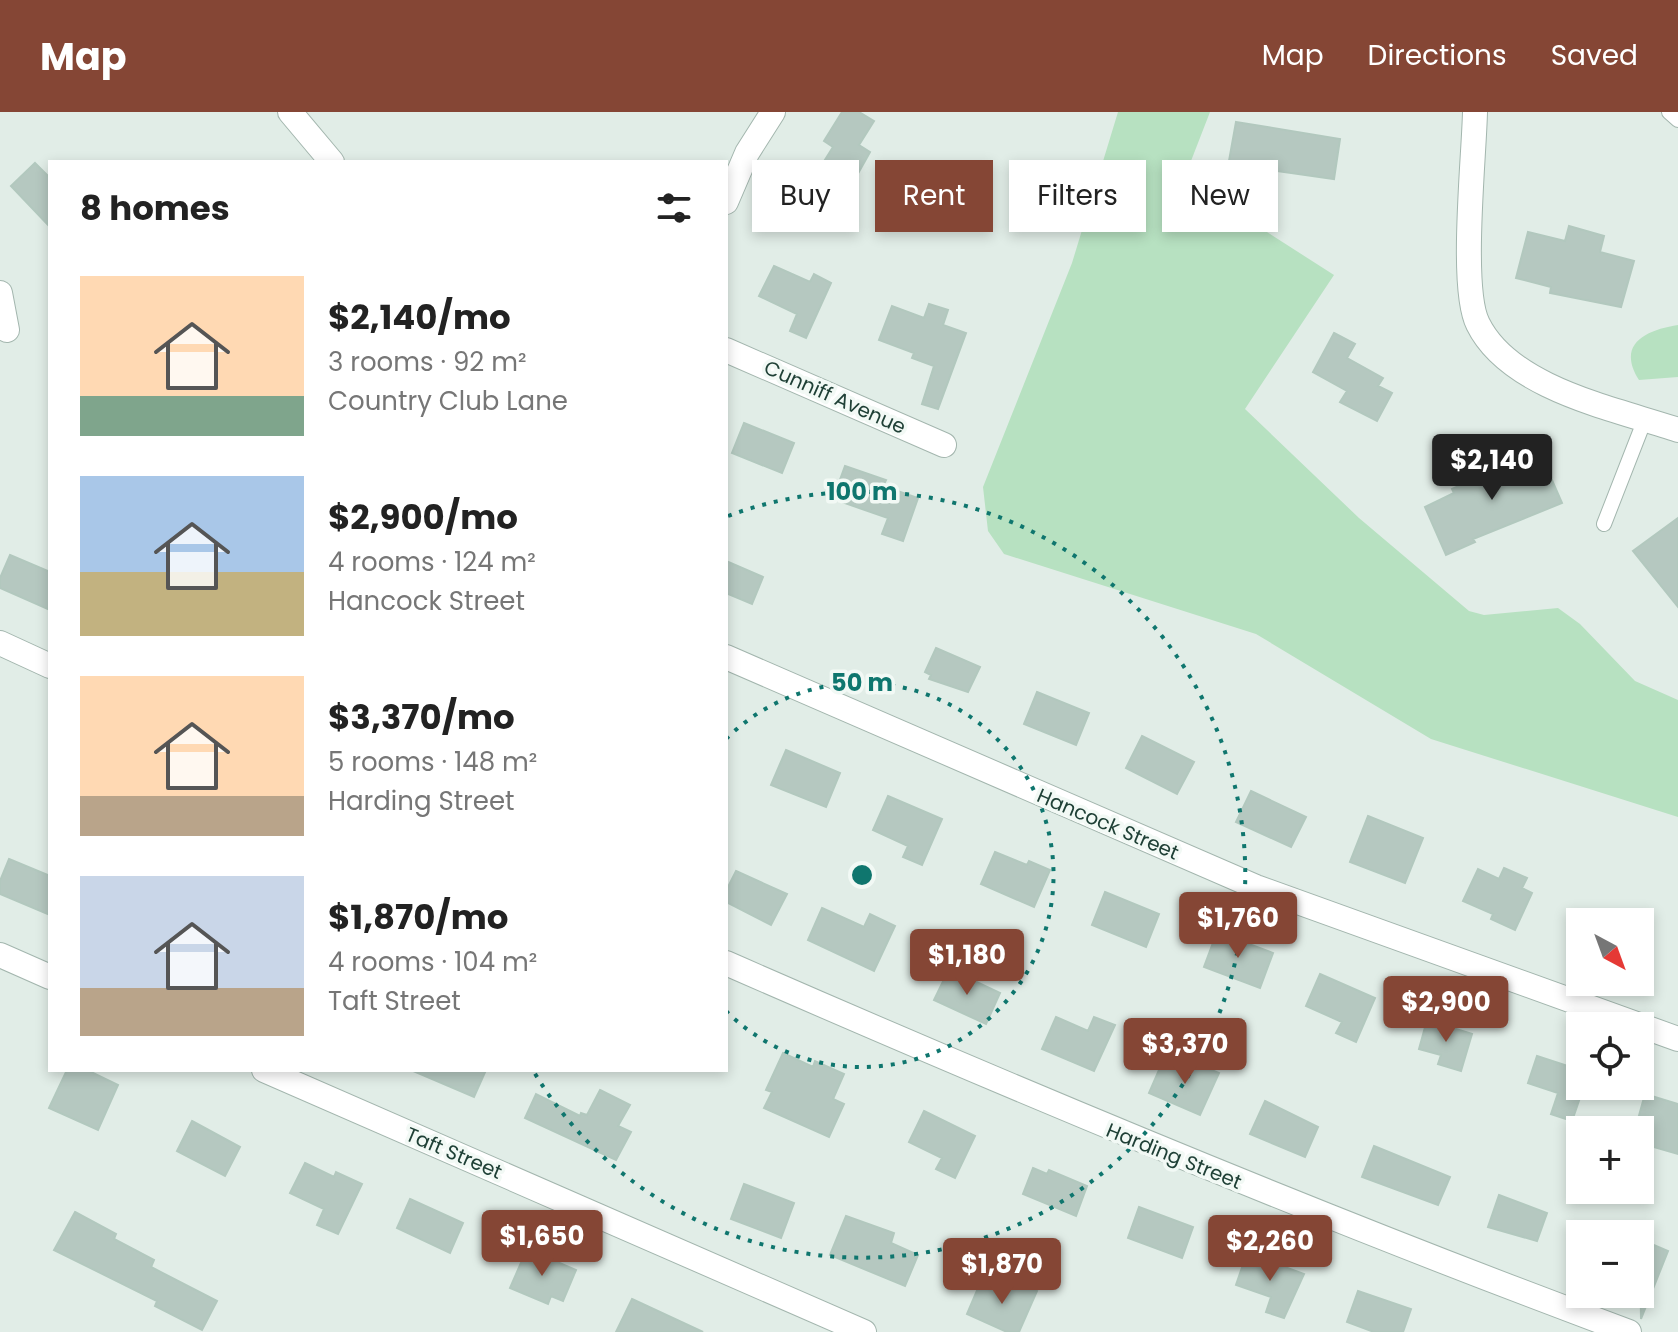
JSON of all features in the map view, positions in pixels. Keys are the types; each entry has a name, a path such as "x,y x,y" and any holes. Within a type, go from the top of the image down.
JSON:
{"street":[{"path":"290,112 330,160"},
{"path":"728,197 747,153 773,112"},
{"path":"1475,112 1469,289 1476,322 1494,348 1523,371 1582,399 1678,430"},
{"path":"0,293 7,330"},
{"name":"Cunniff Avenue","path":"728,351 944,445"},
{"path":"0,643 48,665"},
{"name":"Hancock Street","path":"728,658 1253,886 1678,1039"},
{"path":"0,955 48,976"},
{"name":"Harding Street","path":"728,964 1143,1144 1422,1255 1629,1332"},
{"name":"Taft Street","path":"269,1072 864,1332"}],"lane":[{"path":"1669,112 1678,120"},
{"path":"1604,524 1645,419"}],"green space":[{"path":"1118,112 1210,112 1191,160 1162,160 1162,232 1267,232 1334,275 1245,409 1359,518 1469,611 1484,615 1558,608 1580,624 1635,681 1678,700 1678,817 1431,739 1256,634 1004,554 988,531 983,487 1081,232 1146,232 1146,160 1103,160"},
{"path":"1678,325 1678,377 1639,380 1633,368 1633,348 1646,335"}],"building":[{"path":"842,112 859,112 874,121 859,145 870,152 859,172 859,160 825,160 833,147 824,141"},
{"path":"1236,122 1340,139 1334,179 1278,171 1278,160 1229,160"},
{"path":"35,163 48,176 48,225 11,186"},
{"path":"1569,226 1604,236 1600,252 1634,261 1621,307 1550,293 1551,287 1516,278 1528,232 1565,241"},
{"path":"774,266 810,282 814,274 831,283 806,338 790,331 797,314 759,296"},
{"path":"929,304 948,310 943,325 966,333 938,409 922,404 934,366 912,358 914,353 879,340 892,306 924,318"},
{"path":"1334,333 1355,344 1347,358 1383,378 1378,386 1392,393 1377,421 1340,402 1347,391 1313,372"},
{"path":"744,423 794,443 782,473 732,453"},
{"path":"1541,455 1562,503 1473,539 1475,542 1446,555 1425,507 1454,493 1452,489 1461,485 1459,481 1500,463 1502,468 1512,463 1514,467"},
{"path":"845,466 886,480 883,486 918,498 903,541 882,534 888,518 833,499"},
{"path":"1678,518 1678,607 1633,551"},
{"path":"10,555 48,571 48,609 0,588 0,578"},
{"path":"728,562 763,577 752,604 728,594"},
{"path":"936,648 980,667 968,692 929,679 931,675 925,672"},
{"path":"1037,692 1089,713 1076,745 1024,724"},
{"path":"1142,736 1194,762 1177,794 1126,768"},
{"path":"786,750 840,773 826,807 771,785"},
{"path":"1251,791 1306,817 1291,847 1236,822"},
{"path":"888,796 942,819 922,865 903,857 908,846 873,830"},
{"path":"1368,816 1423,838 1405,883 1350,862"},
{"path":"995,852 1027,865 1029,861 1050,870 1034,907 981,884"},
{"path":"9,859 48,875 48,914 0,894 0,881"},
{"path":"1504,868 1527,878 1522,888 1532,893 1515,930 1491,919 1493,914 1463,901 1478,869 1499,879"},
{"path":"736,871 787,894 771,925 728,903 728,887"},
{"path":"1105,892 1159,914 1146,947 1092,925"},
{"path":"822,908 864,927 870,914 895,926 874,971 808,940"},
{"path":"1217,932 1273,953 1260,988 1204,967"},
{"path":"949,969 1000,993 986,1024 934,1000"},
{"path":"1320,974 1375,998 1356,1042 1336,1033 1342,1022 1306,1006"},
{"path":"1056,1017 1088,1031 1094,1017 1115,1025 1094,1071 1042,1049"},
{"path":"1427,1020 1472,1034 1461,1071 1438,1064 1441,1055 1419,1049"},
{"path":"783,1053 813,1067 815,1061 844,1074 833,1099 844,1104 829,1137 764,1108 772,1092 766,1090"},
{"path":"1537,1056 1566,1065 1566,1100 1579,1100 1574,1116 1566,1116 1566,1119 1551,1114 1558,1093 1528,1083"},
{"path":"1192,1062 1219,1073 1200,1115 1149,1093 1162,1063 1187,1074"},
{"path":"66,1072 91,1072 118,1085 98,1130 49,1108"},
{"path":"416,1072 485,1072 474,1097"},
{"path":"600,1090 630,1105 618,1126 631,1132 616,1160 525,1118 536,1094 580,1116 581,1113 587,1115"},
{"path":"1654,1097 1678,1104 1678,1154 1654,1147 1654,1116 1639,1116 1643,1100 1654,1100"},
{"path":"1265,1101 1318,1127 1305,1157 1250,1134"},
{"path":"924,1111 975,1136 955,1178 936,1169 942,1158 909,1142"},
{"path":"192,1121 240,1147 225,1176 177,1151"},
{"path":"1374,1146 1450,1177 1438,1205 1362,1177"},
{"path":"305,1163 334,1177 336,1172 362,1184 338,1234 317,1225 324,1209 290,1193"},
{"path":"1033,1168 1047,1174 1049,1170 1087,1186 1076,1216 1023,1194"},
{"path":"744,1184 794,1203 781,1238 731,1219"},
{"path":"1499,1195 1547,1213 1537,1241 1488,1227"},
{"path":"410,1199 463,1223 450,1253 397,1228"},
{"path":"1139,1207 1193,1227 1182,1258 1128,1238"},
{"path":"75,1212 116,1234 114,1239 154,1260 151,1267 217,1301 202,1330 155,1306 157,1301 54,1250"},
{"path":"846,1216 894,1233 891,1243 918,1255 905,1286 830,1255"},
{"path":"1654,1245 1668,1251 1654,1286"},
{"path":"527,1249 576,1270 563,1301 551,1296 548,1304 510,1288"},
{"path":"1247,1253 1304,1274 1284,1318 1266,1312 1271,1297 1236,1285"},
{"path":"981,1281 994,1287 996,1282 1013,1290 1017,1282 1037,1291 1019,1332 1007,1332 967,1314"},
{"path":"1358,1291 1411,1309 1403,1332 1374,1332 1347,1322"},
{"path":"632,1299 703,1332 616,1332"}]}
